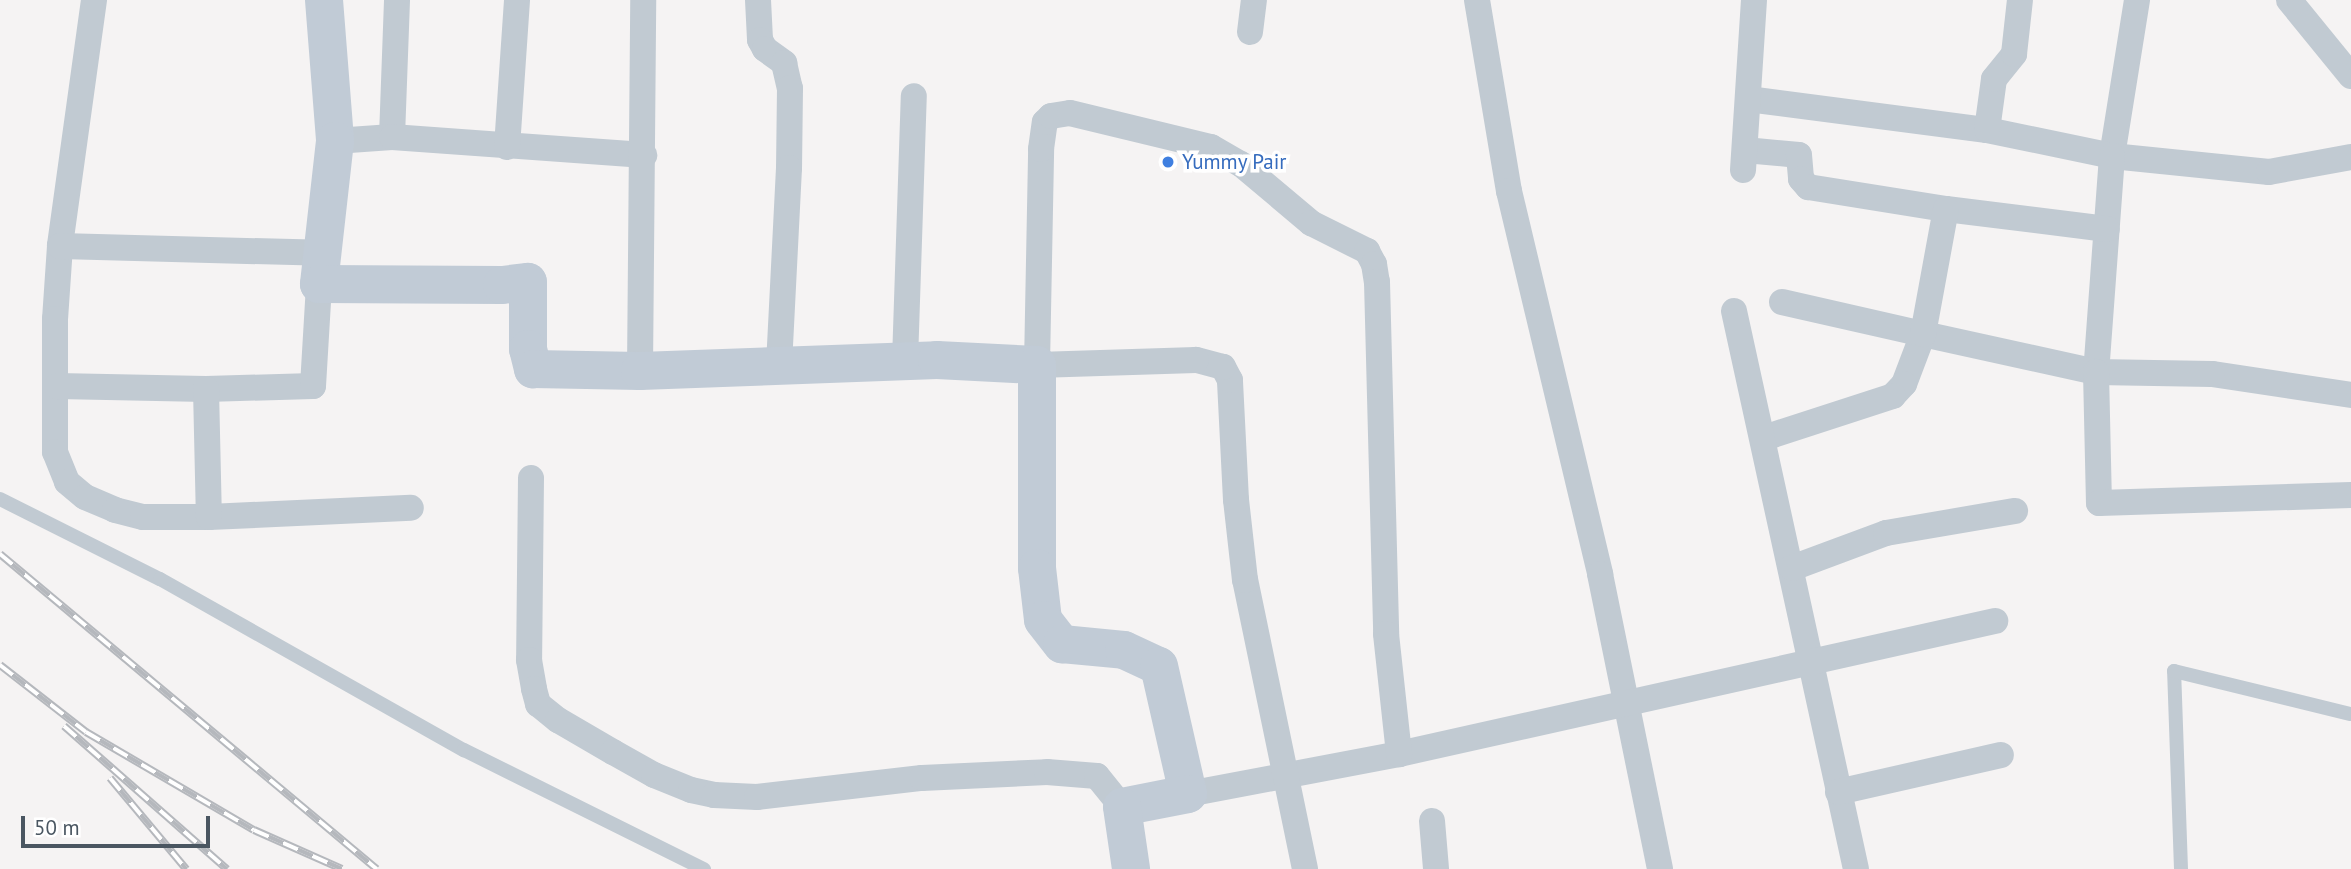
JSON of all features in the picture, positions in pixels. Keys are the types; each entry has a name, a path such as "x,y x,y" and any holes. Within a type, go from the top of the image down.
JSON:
{"street":[{"path":"94,0 60,246 55,319 55,452 67,482 85,497 115,510 143,517 209,517 411,508"},
{"path":"57,386 206,389 313,386 320,269 335,141 324,0"},
{"path":"392,138 397,0"},
{"path":"507,147 517,0"},
{"path":"640,371 644,155 643,0"},
{"path":"758,0 760,40 765,49 784,63 790,88 789,168 779,366"},
{"path":"1250,32 1254,0"},
{"path":"1477,0 1509,191 1600,574 1660,869"},
{"path":"1754,0 1744,160 1799,155 1801,179 1808,187 1946,209 2106,229"},
{"path":"1987,130 1994,79 2014,54 2020,0"},
{"path":"2137,0 2112,156 2106,229 2096,372 2099,503 2351,495"},
{"path":"2289,0 2351,76"},
{"path":"905,361 914,96"},
{"path":"1748,99 1987,130 2112,156 2269,172 2351,157"},
{"path":"1188,794 1158,666 1124,650 1062,645 1043,620 1037,568 1037,365 1041,149 1045,122 1051,116 1070,113 1211,148 1241,164 1311,223 1367,251 1374,264 1377,282 1387,634 1399,754"},
{"path":"335,141 392,138 644,155"},
{"path":"1764,438 1893,396 1904,384 1923,334 1946,209"},
{"path":"60,246 502,285 528,282 528,349 533,369 640,371 905,361 1037,365 1196,360 1223,367 1230,380 1233,398 1236,500 1245,580 1305,869"},
{"path":"1782,302 2096,372 2212,374 2351,395"},
{"path":"1734,311 1764,438 1856,869"},
{"path":"206,389 209,517"},
{"path":"531,478 529,660 538,704 558,720 654,775 691,790 714,795 757,797 922,778 1047,772 1097,776 1122,807 1131,869"},
{"path":"1792,568 1886,533 2015,511"},
{"path":"1122,807 1399,754 1626,702 1812,664 1995,621"},
{"path":"1838,792 2001,755"},
{"path":"1432,821 1436,869"}],"lane":[{"path":"0,499 160,579 464,750 704,869"},
{"path":"2180,869 2174,671 2351,714"}],"railway":[{"path":"0,554 377,869"},
{"path":"0,665 86,732 254,830 342,869"},
{"path":"64,726 227,869"},
{"path":"110,778 186,869"}],"place":[{"name":"Yummy Pair","path":"1168,162"}]}
